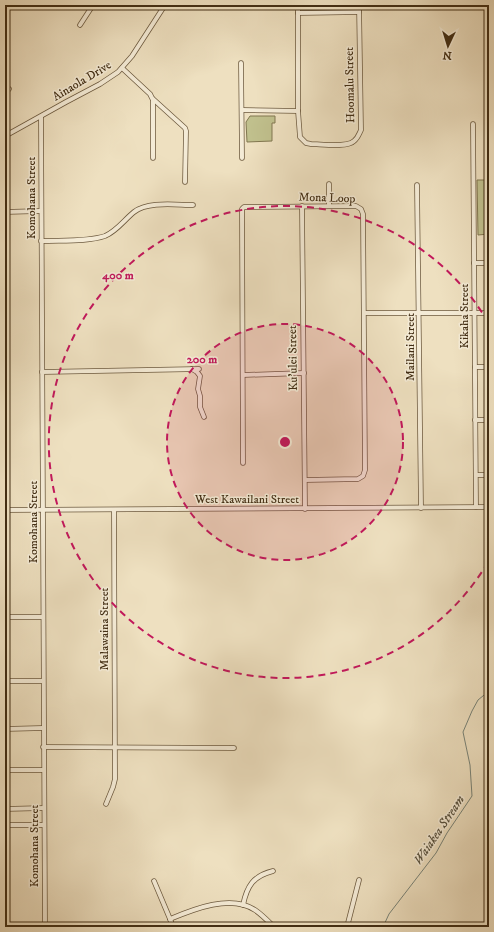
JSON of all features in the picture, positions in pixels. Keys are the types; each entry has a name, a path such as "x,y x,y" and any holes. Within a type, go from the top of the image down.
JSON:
{"street":[{"path":"80,25 93,5"},
{"path":"159,5 164,6"},
{"name":"Hoomalu Street","path":"298,5 298,111 300,137 306,143 348,144 354,142 360,130 359,5"},
{"name":"Ainaola Drive","path":"5,136 100,84 122,68 132,56 164,6"},
{"path":"298,13 360,12"},
{"path":"241,63 242,158"},
{"path":"122,68 185,128 185,182"},
{"path":"152,97 154,100 153,158"},
{"path":"242,110 298,111"},
{"name":"Komohana Street","path":"41,117 40,211 45,927"},
{"name":"Kikaha Street","path":"473,124 476,507"},
{"path":"329,184 329,206"},
{"name":"Mailani Street","path":"417,185 420,312 421,508"},
{"path":"41,241 101,237 113,231 134,212 142,207 154,205 193,205"},
{"name":"Ku'ulei Street","path":"302,206 305,509"},
{"name":"Mona Loop","path":"243,463 242,209 244,207 356,206 361,209 363,214 365,470 363,476 358,479 304,480"},
{"path":"5,212 40,211"},
{"path":"474,263 489,263"},
{"path":"364,313 489,313"},
{"path":"475,367 489,367"},
{"path":"192,369 200,376 198,389 200,396 200,407 204,417"},
{"path":"42,372 200,369"},
{"path":"243,375 304,374"},
{"path":"475,420 489,420"},
{"path":"476,475 489,475"},
{"name":"West Kawailani Street","path":"5,510 489,507"},
{"name":"Malawaina Street","path":"106,804 113,787 114,779 114,510"},
{"path":"5,617 43,617"},
{"path":"5,681 43,681"},
{"path":"5,729 43,728"},
{"path":"43,747 234,748"},
{"path":"5,770 43,770"},
{"path":"5,809 44,808"},
{"path":"5,825 44,824"},
{"path":"243,905 246,892 253,881 264,873 273,871"},
{"path":"347,927 359,880"},
{"path":"154,881 170,918 172,927"},
{"path":"170,918 198,909 228,903 243,905 254,909 271,924"}],"green space":[{"path":"250,116 275,116 275,123 272,123 272,141 247,142 246,122"},
{"path":"477,180 489,180 489,234 478,235"}],"waterway":[{"name":"Waiakea Stream","path":"383,927 389,914 436,853 447,833 472,796 470,765 463,732 478,700 489,691"}]}
